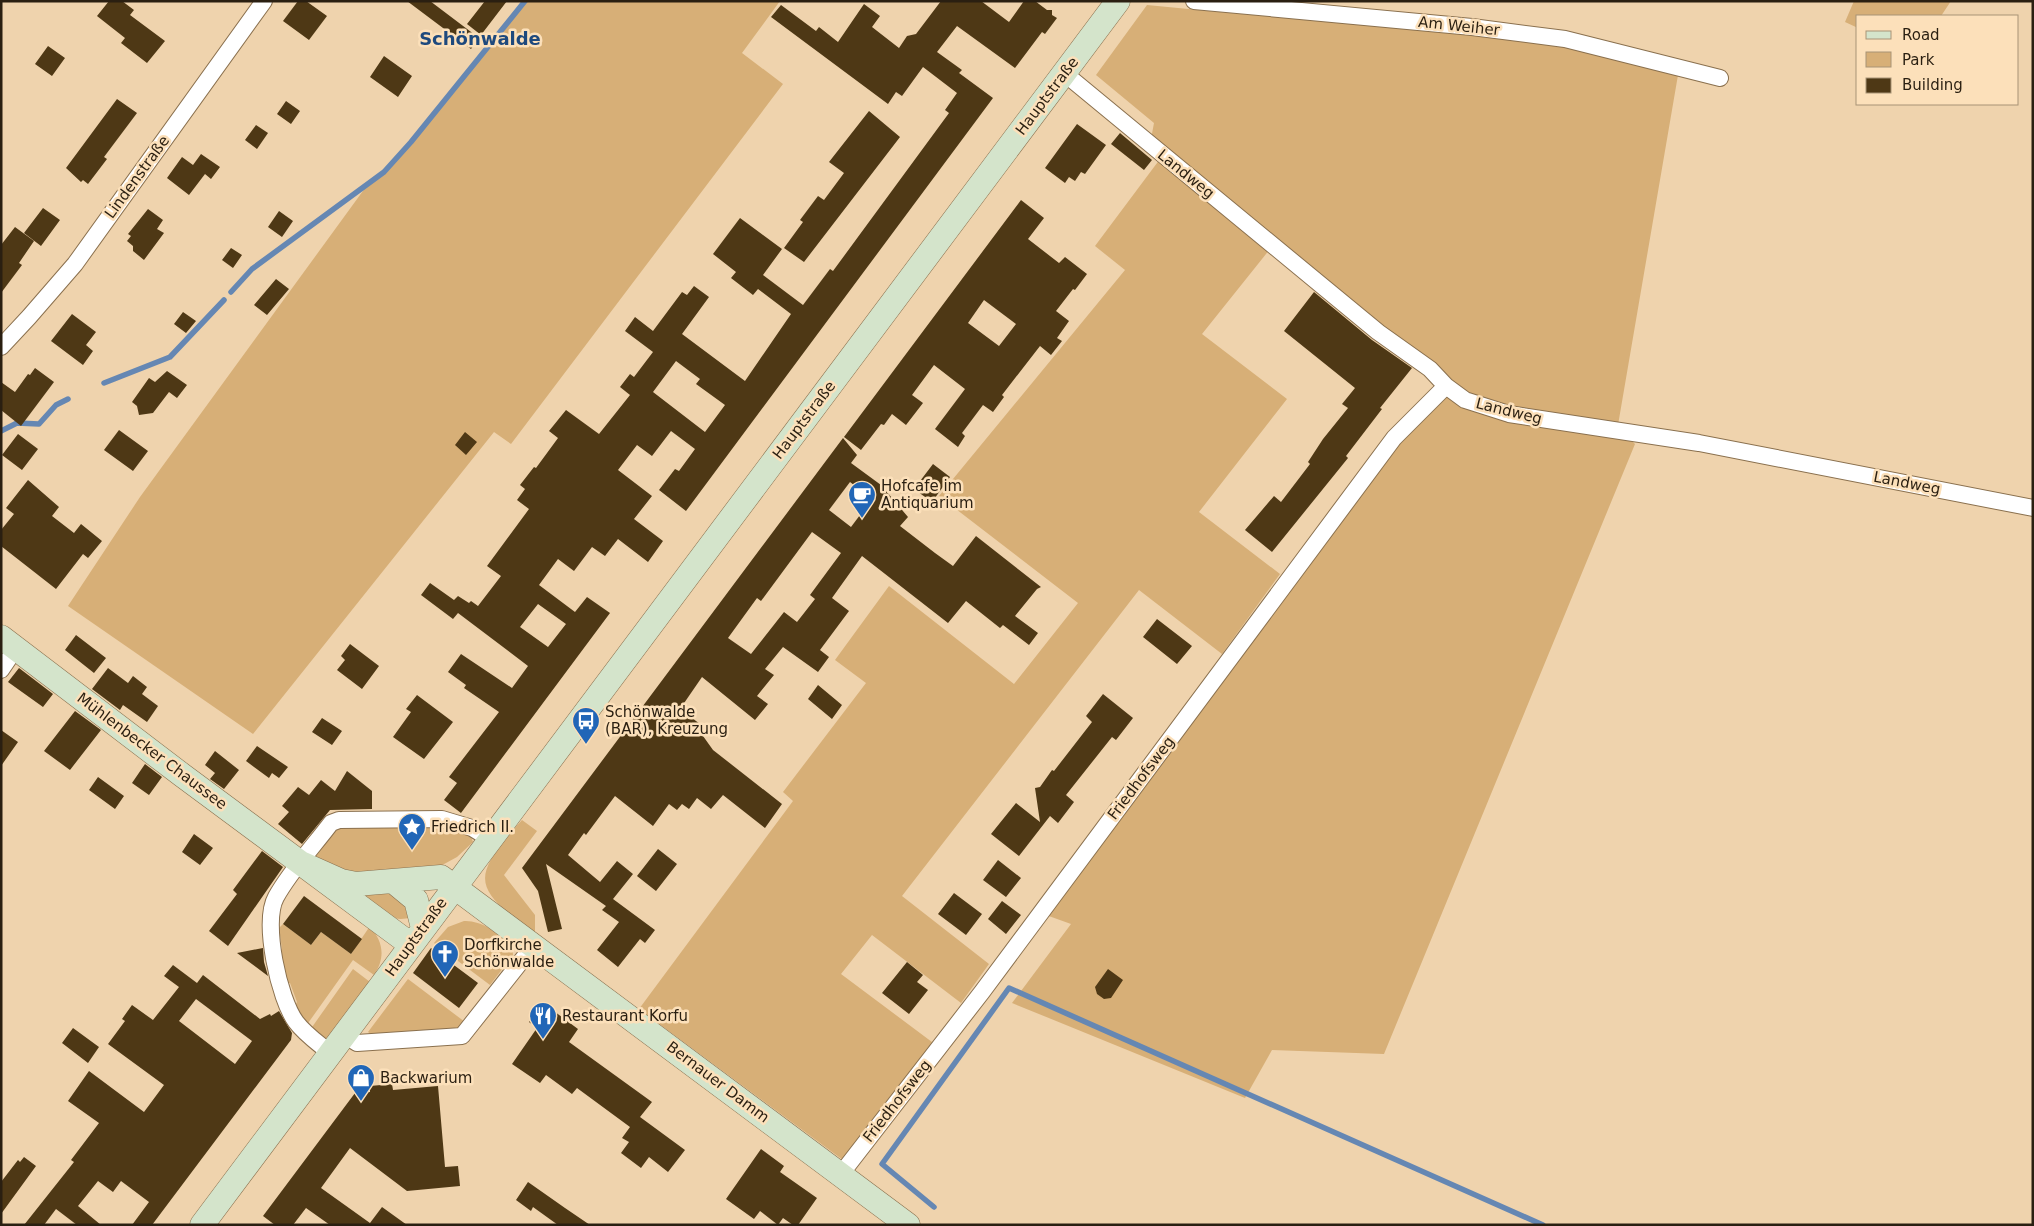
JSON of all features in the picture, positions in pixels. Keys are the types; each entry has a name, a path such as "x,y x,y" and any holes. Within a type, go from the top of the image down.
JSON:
{"main road":[{"name":"Hauptstraße","path":"202,1225 1118,1"},
{"name":"Mühlenbecker Chaussee","path":"9,643 182,775 302,863 417,936"},
{"name":"Mühlenbecker Chaussee","path":"302,863 340,881 356,884 441,877 454,886"},
{"path":"393,881 416,900 417,936"},
{"name":"Bernauer Damm","path":"454,886 908,1225"}],"street":[{"name":"Lindenstraße","path":"1,347 30,317 74,264 264,1"},
{"name":"Am Weiher","path":"1194,1 1472,27 1556,38 1720,78"},
{"name":"Landweg","path":"1064,73 1378,332 1430,369 1446,386 1465,400 1509,414 1699,444 2033,508"},
{"name":"Friedhofsweg","path":"841,1174 994,976 1394,438 1446,386"},
{"path":"1,670 9,643"},
{"path":"490,839 472,828 442,819 339,820 331,823 276,897 270,920 271,941 282,993 295,1020 305,1032 337,1044 462,1036 534,945"}],"green space":[{"path":"525,1 780,1 742,53 783,84 511,444 494,432 253,734 68,606 140,497 368,184 384,172 411,142"},
{"path":"1854,1 1951,1 1942,15 1856,15 1856,27 1845,22"},
{"path":"1147,5 1454,31 1540,41 1678,75 1618,425 1507,405 1465,400 1151,139 1154,123 1096,75"},
{"path":"1160,159 1270,249 1202,334 1287,399 1199,512 1280,574 1222,654 1139,590 902,896 989,964 961,1003 872,935 841,974 936,1045 843,1160 639,1009 793,801 783,792 866,683 835,660 889,586 1014,684 1078,603 939,496 1125,270 1095,246"},
{"path":"1446,389 1463,401 1626,435 1635,444 1384,1054 1272,1050 1245,1098 1012,1003 1071,924 1046,915 1395,439"},
{"path":"522,820 537,831 504,875 535,915 535,935 500,905 490,893 485,882 486,870 493,857"},
{"path":"439,821 470,834 473,842 457,857 435,869 356,879 313,861 315,848 336,825 383,828"},
{"path":"390,891 408,906 411,917 397,919 390,917 359,896"},
{"path":"464,921 484,925 512,946 513,955 490,985 434,943 448,927"},
{"path":"283,924 311,945 321,932 351,954 370,926 380,944 381,956 378,968 374,975 353,960 306,1026 294,1008 297,1002 290,983 285,983 279,954 282,949 279,928"},
{"path":"353,969 370,982 326,1040 310,1030"},
{"path":"408,979 465,1022 458,1032 372,1035 368,1032"}],"building":[{"path":"109,1 122,1 134,10 130,15 165,41 147,63 121,43 125,38 97,16"},
{"path":"298,1 306,1 327,16 309,40 283,21"},
{"path":"407,1 430,1 479,38 471,49"},
{"path":"485,1 507,1 481,35 467,24"},
{"path":"941,1 981,1 1009,22 1024,1 1035,1 1047,10 1052,10 1052,15 1057,18 1045,34 1042,32 1015,68 957,26 937,52 962,70 959,73 993,98 686,511 659,490 675,469 679,471 695,449 671,431 652,456 637,445 618,470 652,496 634,519 663,541 648,562 618,539 605,556 592,547 574,571 558,559 539,585 575,612 587,597 610,613 461,813 444,800 457,783 449,777 499,712 464,688 466,685 448,672 461,654 512,688 528,666 458,613 453,619 421,595 430,583 454,600 458,596 478,606 501,576 487,566 529,509 517,500 525,489 520,485 534,467 536,468 558,438 549,431 566,410 599,434 630,395 620,387 630,374 634,377 653,352 625,331 635,317 653,331 682,292 687,295 694,286 709,297 682,334 745,381 791,314 758,289 753,295 731,278 736,272 713,254 740,218 782,249 763,275 803,305 830,269 833,271 949,113 945,110 957,93 923,67 902,96 896,92 888,104 771,17 781,5 816,31 819,27 838,42 864,4 880,16 872,27 899,48 907,36 916,34","holes":["676,361 700,379 696,384 725,405 705,432 653,392","538,604 566,624 548,647 520,627"]},
{"path":"48,46 65,58 52,76 35,64"},
{"path":"384,56 412,76 398,97 370,77"},
{"path":"117,99 137,113 104,157 107,159 88,184 83,180 81,182 66,168"},
{"path":"286,101 300,111 291,124 277,114"},
{"path":"869,111 900,137 804,262 784,248 803,222 800,220 818,196 824,200 844,173 829,162"},
{"path":"1077,124 1106,145 1085,174 1081,172 1075,181 1069,177 1065,183 1045,168"},
{"path":"256,125 268,133 257,149 245,140"},
{"path":"1120,133 1152,160 1144,170 1111,144"},
{"path":"201,154 220,167 211,179 205,174 189,195 167,178 182,157 193,165"},
{"path":"1021,200 1044,218 1028,239 1059,263 1065,257 1087,274 1056,311 1069,321 1057,338 1062,341 1051,355 1040,346 1002,395 1004,397 993,412 983,405 962,433 965,436 958,447 935,429 965,389 934,365 912,395 923,403 906,425 892,414 884,425 881,424 861,450 844,437","holes":["984,300 1016,324 999,346 968,323"]},
{"path":"43,208 60,220 41,246 24,233"},
{"path":"148,209 163,220 157,229 164,233 144,260 133,251 133,246 127,241 131,236 128,234"},
{"path":"279,211 293,221 282,237 268,227"},
{"path":"15,227 34,241 19,263 22,265 1,293 1,245"},
{"path":"231,248 242,255 233,268 222,260"},
{"path":"276,279 289,289 267,315 254,305"},
{"path":"1314,292 1372,340 1412,368 1380,408 1382,409 1346,456 1348,458 1272,552 1245,530 1274,496 1281,502 1310,464 1308,462 1323,439 1348,408 1342,404 1355,388 1284,331"},
{"path":"183,312 196,321 186,333 174,324"},
{"path":"72,314 96,332 86,345 93,351 83,365 51,341"},
{"path":"35,368 54,382 21,426 1,410 1,382 15,392 28,374 30,375"},
{"path":"167,371 187,385 177,398 169,392 153,413 139,415 137,406 132,402 149,378 155,382"},
{"path":"119,430 148,451 133,471 104,450"},
{"path":"465,432 477,442 466,455 455,445"},
{"path":"18,434 38,449 22,470 2,455"},
{"path":"843,438 857,455 851,463 881,485 908,517 900,526 935,553 953,566 976,536 1041,587 1037,589 1015,616 1038,633 1029,645 1003,625 1000,628 966,601 948,623 862,556 832,598 849,611 820,650 829,657 818,672 783,647 765,669 774,675 757,696 768,704 755,720 702,677 680,709 708,730 703,736 713,750 782,804 765,828 723,795 711,809 697,798 689,809 682,804 677,810 669,804 653,826 615,796 586,835 584,833 568,855 600,882 617,861 633,874 613,899 655,930 645,943 640,939 618,967 597,950 619,922 602,910 606,906 546,864 562,929 548,932 538,891 522,868","holes":["850,482 872,499 851,527 829,510","812,532 841,553 810,595 815,599 797,622 784,612 751,654 728,638 757,598 761,601"]},
{"path":"933,464 950,477 932,502 914,489"},
{"path":"28,480 59,507 52,516 74,533 81,524 102,541 88,558 83,554 56,589 1,546 1,530 14,514 6,508"},
{"path":"1157,619 1192,646 1177,664 1143,637"},
{"path":"76,635 106,658 94,673 65,650"},
{"path":"350,644 379,666 362,689 337,670 345,660 341,656"},
{"path":"19,668 53,694 43,707 8,682"},
{"path":"108,668 128,683 133,676 147,687 142,694 158,706 147,722 123,705 120,710 92,689"},
{"path":"818,685 842,705 832,719 808,699"},
{"path":"1103,694 1133,718 1116,740 1112,737 1066,795 1074,802 1058,823 1050,816 1019,856 991,834 1016,803 1040,822 1035,788 1040,787 1052,770 1054,771 1092,722 1086,716"},
{"path":"417,695 453,722 424,759 393,737 411,712 406,709"},
{"path":"75,711 101,730 70,770 44,751"},
{"path":"322,718 342,731 332,745 312,732"},
{"path":"1,730 18,742 1,766"},
{"path":"257,746 288,767 279,778 272,773 269,778 246,761"},
{"path":"215,751 239,770 224,789 210,779 215,773 205,765"},
{"path":"145,764 162,777 149,795 132,783"},
{"path":"347,771 372,791 372,809 330,810 302,844 278,824 289,812 282,806 298,787 309,795 321,780 335,791"},
{"path":"98,777 124,796 115,809 89,790"},
{"path":"194,834 213,848 200,865 182,852"},
{"path":"658,849 677,864 656,891 637,876"},
{"path":"262,851 283,867 228,946 209,931 237,894 233,890"},
{"path":"998,860 1021,878 1006,897 983,880"},
{"path":"954,893 982,914 966,935 938,914"},
{"path":"304,896 362,939 351,954 321,932 311,945 283,924"},
{"path":"1002,901 1021,915 1006,934 988,919"},
{"path":"263,948 264,962 268,976 237,953"},
{"name":"Dorfkirche Schönwalde","path":"431,948 478,983 459,1008 413,973"},
{"path":"907,962 923,975 917,982 928,990 909,1014 882,993"},
{"path":"173,965 197,983 203,975 260,1019 270,1014 271,1016 279,1011 292,1033 291,1040 152,1225 132,1225 149,1202 121,1181 113,1192 98,1181 78,1206 101,1225 77,1225 56,1209 44,1225 24,1225 74,1162 71,1160 99,1123 68,1101 89,1071 144,1112 164,1085 108,1044 125,1021 122,1019 132,1005 153,1020 179,987 164,976","holes":["196,999 252,1041 235,1064 179,1021"]},
{"path":"1108,969 1123,980 1111,998 1104,999 1097,994 1095,987"},
{"path":"543,1003 578,1029 569,1042 652,1102 640,1117 685,1150 668,1172 649,1157 641,1168 621,1153 629,1142 622,1138 630,1127 577,1088 572,1094 546,1075 540,1083 512,1064 537,1028 529,1022"},
{"path":"73,1028 99,1047 88,1063 62,1043"},
{"path":"392,1084 393,1090 438,1086 445,1167 458,1166 460,1186 407,1191 350,1148 321,1188 370,1223 382,1207 407,1225 330,1225 306,1208 293,1225 275,1225 263,1216 355,1093 370,1092 370,1086"},
{"path":"761,1149 784,1166 780,1172 817,1198 798,1225 793,1225 783,1218 778,1225 760,1211 754,1219 726,1199"},
{"path":"24,1157 36,1166 1,1214 1,1182 18,1160 20,1162"},
{"path":"528,1182 590,1225 558,1225 533,1207 531,1211 516,1200"}],"waterway":[{"path":"231,292 252,269 384,172 411,142 525,1"},
{"path":"104,383 170,357 224,300"},
{"path":"1,431 17,423 39,424 56,405 68,399"},
{"path":"934,1207 882,1164 1009,988 1543,1225"}],"place":[{"name":"Hofcafe im Antiquarium","path":"862,519"},
{"name":"Schönwalde (BAR), Kreuzung","path":"586,745"},
{"name":"Friedrich II.","path":"412,851"},
{"name":"Dorfkirche Schönwalde","path":"445,978"},
{"name":"Restaurant Korfu","path":"543,1040"},
{"name":"Backwarium","path":"361,1102"}],"district":[{"name":"Schönwalde","path":"480,39"}]}
